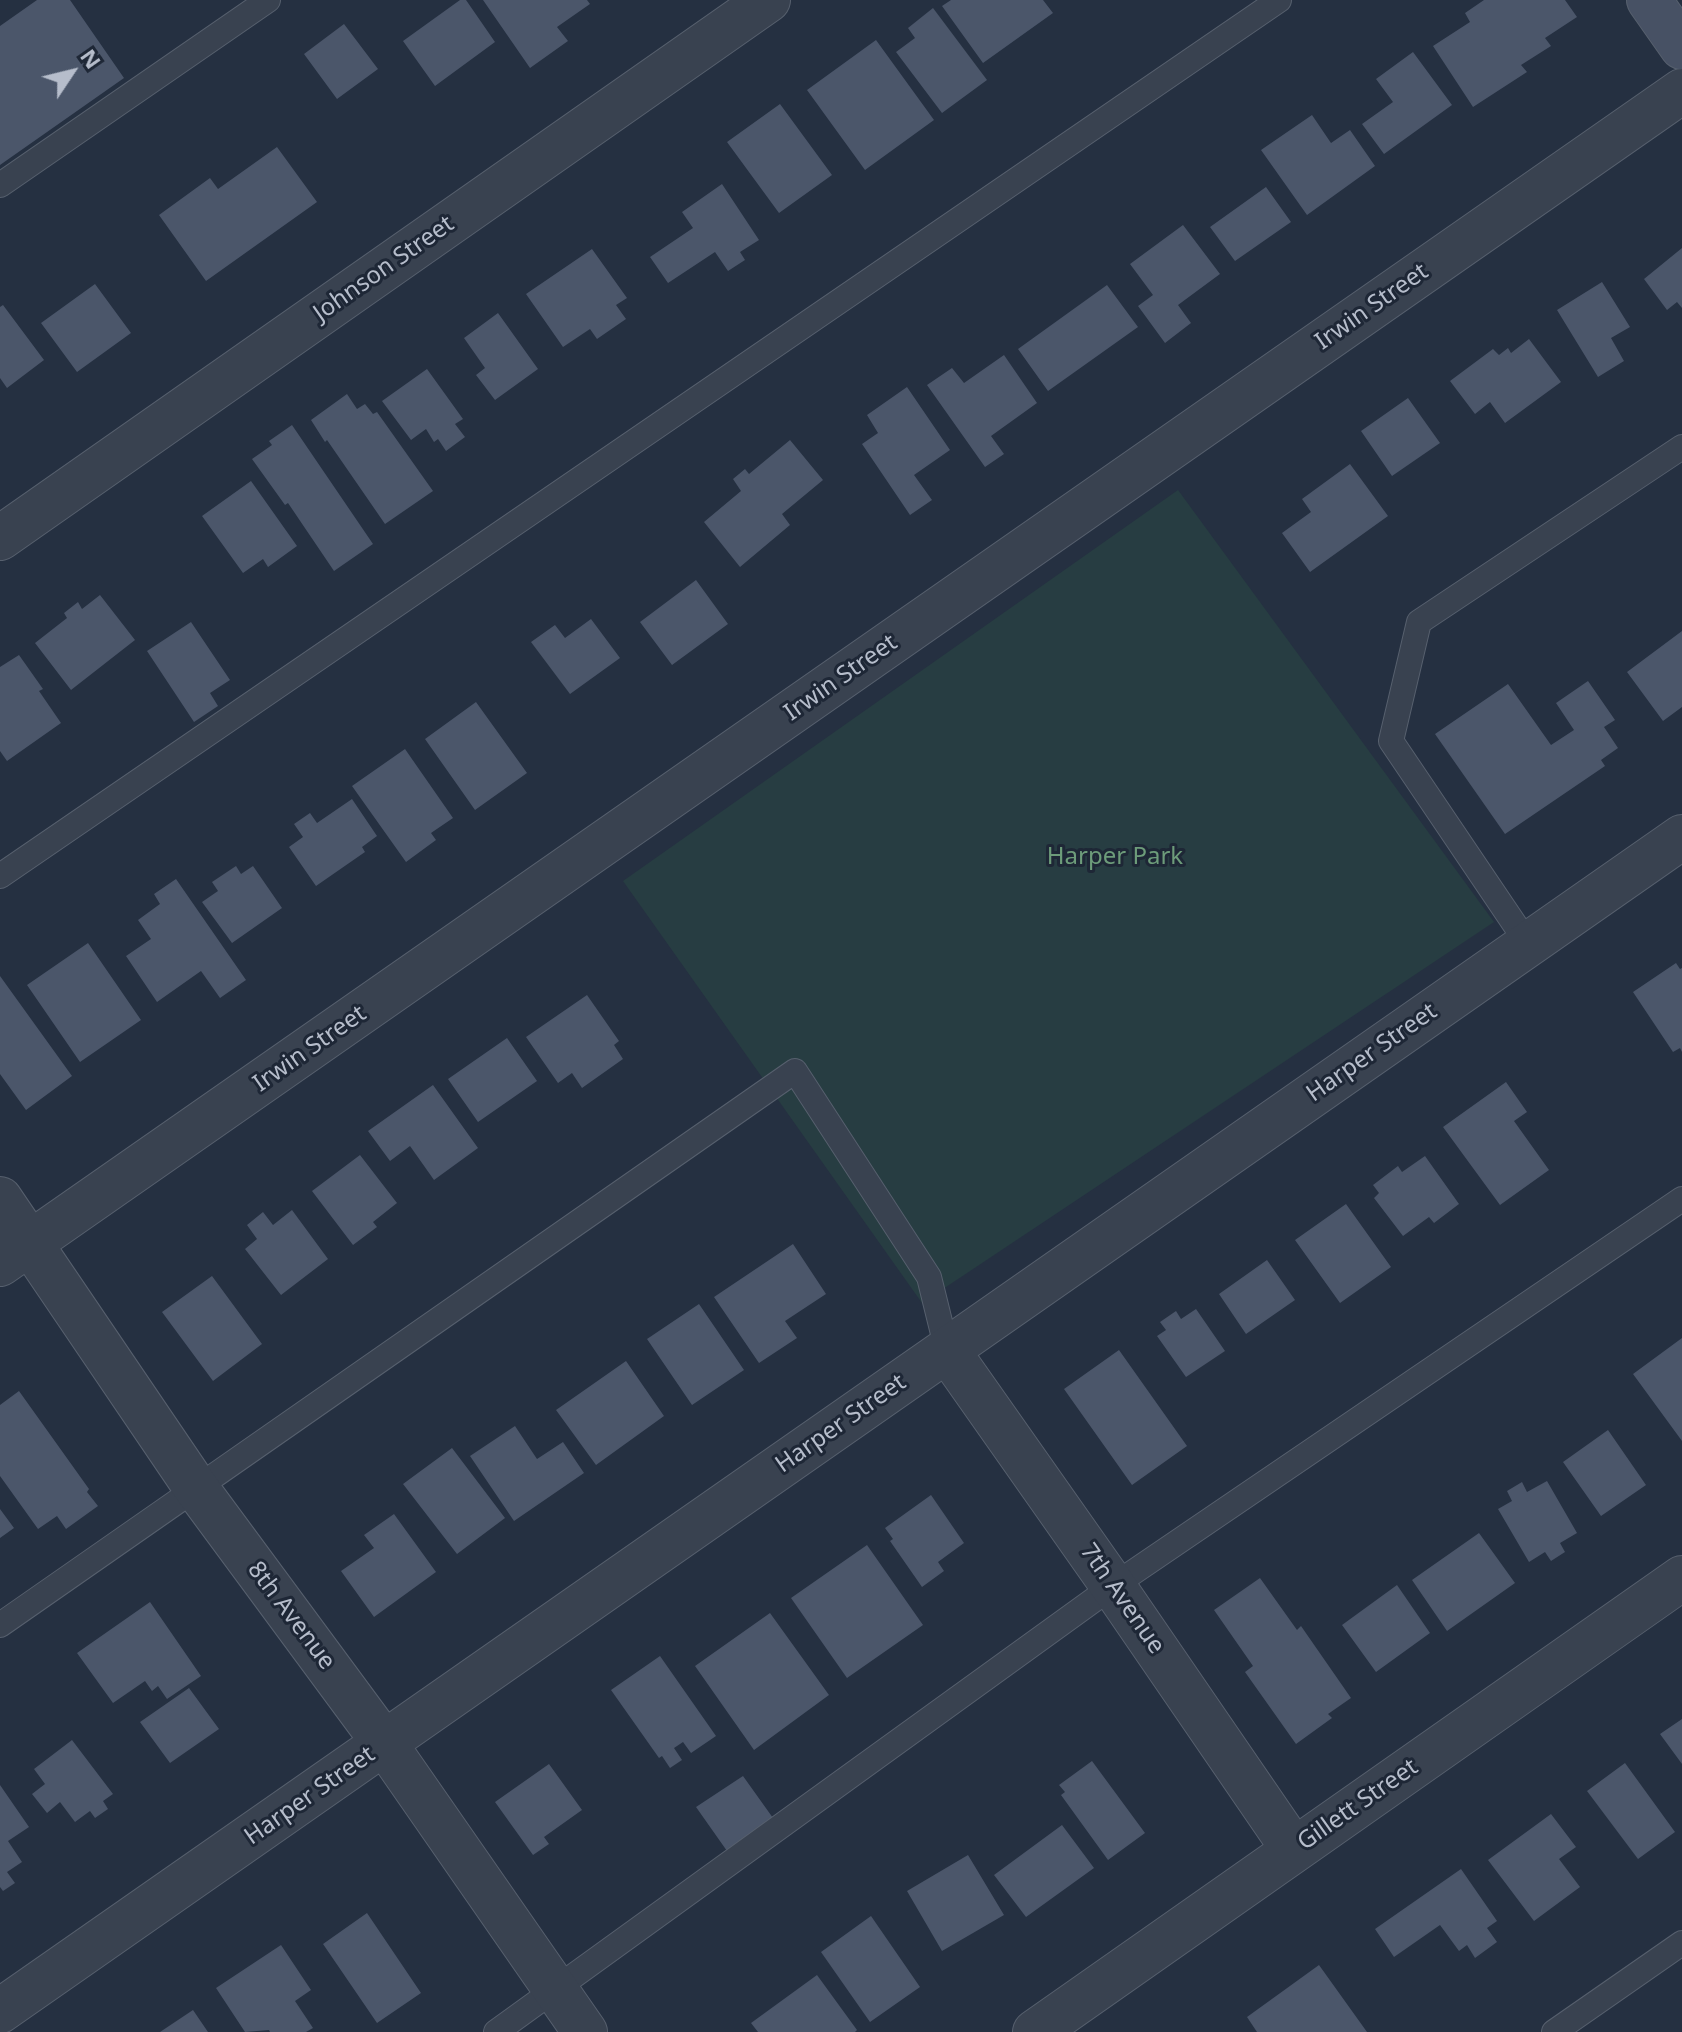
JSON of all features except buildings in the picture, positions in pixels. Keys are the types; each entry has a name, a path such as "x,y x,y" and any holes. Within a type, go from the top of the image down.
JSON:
{"main road":[{"path":"1649,0 1682,47"}],"street":[{"name":"Johnson Street","path":"0,538 768,0"},
{"name":"Irwin Street","path":"16,1254 1682,91"},
{"name":"Harper Street","path":"0,2011 1682,837"},
{"name":"8th Avenue","path":"0,1199 16,1254 196,1488 385,1744 585,2032"},
{"name":"7th Avenue","path":"947,1350 1294,1850"},
{"name":"Gillett Street","path":"1035,2032 1682,1578"}],"lane":[{"path":"0,185 268,0"},
{"path":"0,876 1279,0"},
{"path":"1528,944 1391,741 1419,622 1682,447"},
{"path":"0,1625 795,1071 929,1277 947,1350"},
{"path":"496,2032 1113,1586 1682,1199"},
{"path":"1554,2032 1682,1943"}],"green space":[{"name":"Harper Park","path":"1178,490 1494,922 922,1303 623,881"}]}
